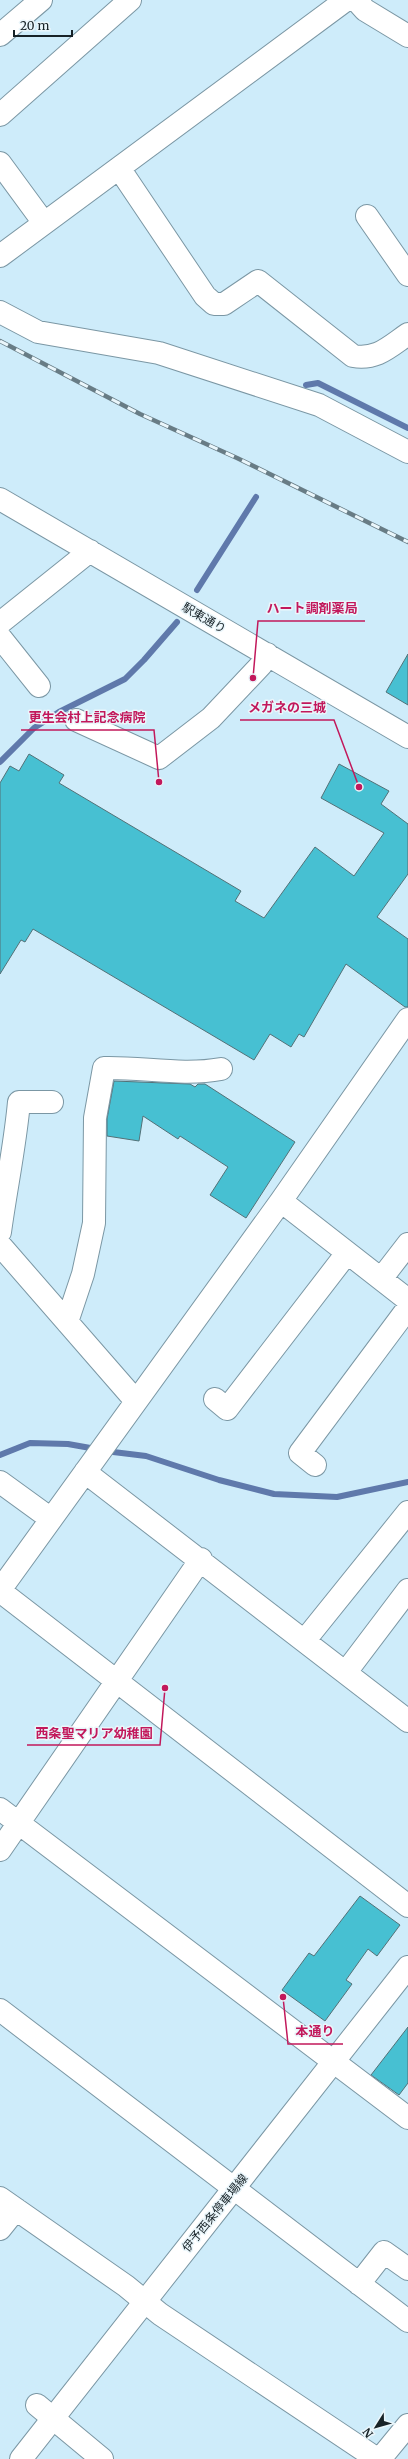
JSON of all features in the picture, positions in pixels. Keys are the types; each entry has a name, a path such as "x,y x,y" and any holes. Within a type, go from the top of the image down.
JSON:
{"street":[{"path":"0,35 41,0"},
{"path":"0,115 130,0"},
{"path":"0,256 346,0"},
{"path":"356,0 364,10 408,36"},
{"path":"0,163 44,223"},
{"path":"119,168 205,296 214,304 224,304 258,281 353,356 368,358 379,354 408,334"},
{"path":"367,216 408,275"},
{"path":"0,312 38,332 71,339 159,353 229,374 320,405 408,452"},
{"name":"駅東通り","path":"0,499 408,737"},
{"path":"0,623 90,551"},
{"path":"0,637 39,686"},
{"path":"76,720 159,758 211,718 261,665 267,654"},
{"path":"408,1019 281,1201 135,1400 0,1590 408,1906"},
{"path":"67,1322 83,1274 94,1223 95,1118 104,1068 138,1067 202,1072 221,1069"},
{"path":"0,1232 7,1178 14,1148 19,1102 52,1102"},
{"path":"281,1201 408,1300"},
{"path":"381,1279 408,1244"},
{"path":"0,1245 135,1400"},
{"path":"215,1399 227,1409 347,1253"},
{"path":"315,1465 300,1453 408,1308"},
{"path":"85,1472 201,1559 408,1721"},
{"path":"0,1482 51,1519"},
{"path":"305,1640 408,1512"},
{"path":"0,1850 201,1559"},
{"path":"346,1672 408,1590"},
{"path":"0,1809 408,2118"},
{"name":"伊予西条停車場線","path":"21,2459 53,2420 144,2301 335,2062 408,1967"},
{"path":"0,2010 408,2321"},
{"path":"0,2229 8,2203 160,2314 377,2459"},
{"path":"359,2284 384,2252 408,2269"},
{"path":"37,2405 53,2420 102,2459"},
{"path":"380,2459 408,2425"}],"building":[{"path":"408,654 408,705 386,692"},
{"path":"29,754 64,775 59,783 241,891 235,901 264,918 315,847 354,876 384,833 321,798 339,764 389,791 381,804 408,824 408,874 377,917 408,939 408,1007 405,1007 346,964 304,1037 299,1034 291,1047 270,1034 254,1060 33,929 25,942 21,940 0,974 0,783 10,766 19,771"},
{"path":"114,1081 190,1084 195,1087 198,1084 205,1084 295,1142 246,1218 210,1195 228,1167 180,1136 178,1139 143,1116 139,1141 107,1136 107,1119"},
{"path":"360,1896 400,1925 377,1956 368,1949 346,1980 352,1984 325,2021 282,1990 309,1953 314,1956"},
{"path":"408,2027 408,2083 399,2095 371,2075"}],"waterway":[{"path":"306,385 318,383 408,428"},
{"path":"197,590 256,497"},
{"path":"0,762 34,728 59,712 125,679 144,660 177,622"},
{"path":"0,1455 30,1443 68,1444 96,1449"},
{"path":"105,1451 146,1456 219,1480 274,1494 337,1497 408,1482"}],"railway":[{"path":"0,341 140,414 237,458 408,542"}],"place":[{"name":"ハート調剤薬局","path":"253,678"},
{"name":"更生会村上記念病院","path":"159,782"},
{"name":"メガネの三城","path":"359,787"},
{"name":"西条聖マリア幼稚園","path":"165,1688"},
{"name":"本通り","path":"283,1997"}]}
